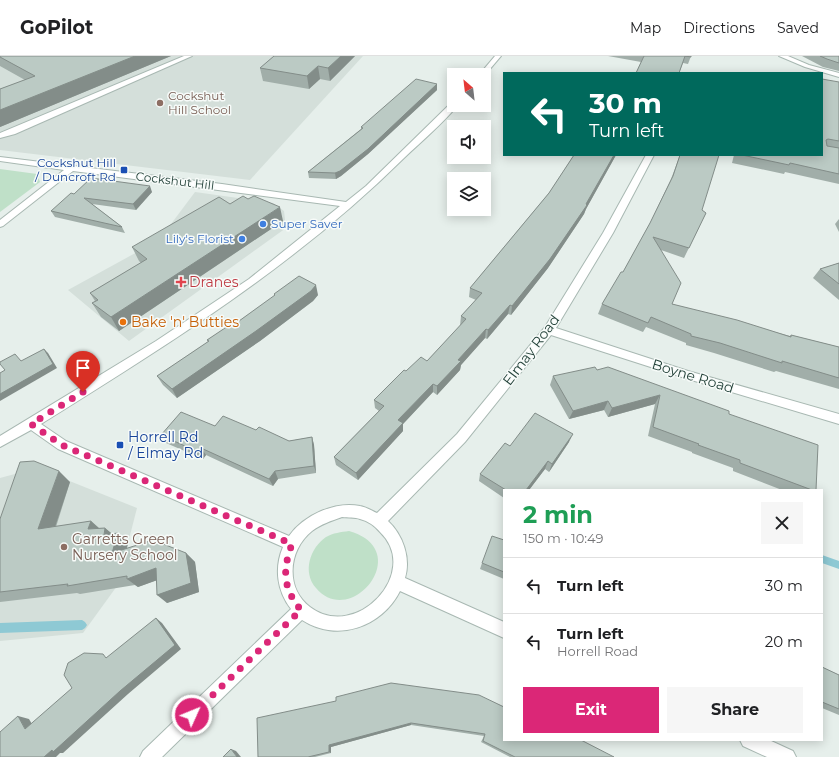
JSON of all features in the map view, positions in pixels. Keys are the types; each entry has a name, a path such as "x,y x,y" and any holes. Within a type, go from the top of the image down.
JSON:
{"street":[{"path":"0,136 189,56"},
{"path":"488,68 498,56"},
{"path":"782,56 807,66 839,75"},
{"path":"0,442 160,344 253,281 369,188 447,112"},
{"name":"Elmay Road","path":"379,521 461,438 549,330 608,233 649,156"},
{"name":"Cockshut Hill","path":"0,159 222,187 349,205"},
{"path":"0,224 70,169"},
{"name":"Boyne Road","path":"549,330 688,375 839,420"},
{"path":"31,424 62,445 292,544"},
{"path":"342,511 362,513 379,521 391,532 398,547 401,564 398,582 388,599 374,613 356,622 336,624 317,620 301,610 292,599 286,586 285,572 287,558 292,544 305,528 322,516 342,511"},
{"path":"398,582 503,630"},
{"path":"149,757 301,610"},
{"path":"751,741 787,757"}],"shaded area":[{"name":"Cockshut Hill School","path":"0,56 363,56 250,180 0,150"},
{"path":"195,192 273,203 284,211 286,228 129,341 68,290 159,240"},
{"name":"Garretts Green Nursery School","path":"37,468 137,508 117,586 83,633 0,641 0,478"}],"green space":[{"path":"0,169 37,174 40,182 0,212"},
{"path":"349,531 368,541 377,554 377,568 371,582 359,593 345,599 330,598 316,588 312,582 309,575 310,561 316,547 326,537"}],"building":[{"path":"0,56 135,56 0,110 0,89 35,76"},
{"path":"274,56 341,56 328,68 318,66 307,76 260,68"},
{"path":"644,56 685,56 679,72 636,72"},
{"path":"820,56 839,56 839,63 827,59"},
{"path":"416,79 437,84 368,149 340,171 335,173 308,172 363,128 361,127"},
{"path":"823,79 839,82 839,141 826,140 827,146 839,148 839,174 790,163 789,165 747,156 823,156"},
{"path":"573,156 613,156 586,204 587,205 550,259 512,306 510,305 488,330 486,329 458,360 461,361 437,386 433,384 398,420 403,423 356,473 334,457 384,406 374,400 404,370 406,371 421,357 427,361 466,319 461,316 482,293 470,288 549,193"},
{"path":"680,156 719,156 702,210 706,213 689,248 653,237 681,283 672,304 737,320 791,337 791,335 839,347 839,378 691,336 691,334 651,317 648,323 602,304 621,272 623,272 650,223 673,176"},
{"path":"91,178 150,186 133,204 84,198 122,227 51,211 71,193 74,194"},
{"path":"243,196 248,199 254,196 280,207 111,317 92,303 98,300 90,293 147,259 132,247 219,197 230,204"},
{"path":"839,263 839,284 820,269"},
{"path":"299,276 316,285 311,291 256,331 172,389 157,376 209,341 207,340 237,320 239,321"},
{"path":"44,349 53,364 0,394 0,373 5,370 0,362 15,354 21,361"},
{"path":"595,367 597,370 608,367 729,411 729,414 818,445 816,489 809,489 740,463 740,460 653,427 660,395 612,408 608,401 573,411 553,376"},
{"path":"181,412 215,426 223,416 256,430 259,427 289,441 312,437 314,466 275,471 269,479 201,448 198,452 161,435"},
{"path":"535,413 573,434 552,464 548,461 527,489 504,489 480,474 505,443 510,446"},
{"path":"34,461 59,471 38,529 91,521 88,529 105,528 104,535 118,533 112,553 153,540 186,553 191,583 157,595 156,568 127,579 127,576 67,586 68,584 0,592 0,519 20,462"},
{"path":"492,536 503,540 503,572 482,563"},
{"path":"156,618 175,645 120,691 53,752 52,750 44,757 0,757 0,732 18,716 25,729 72,688 64,675 68,663 84,653 103,654 106,658"},
{"path":"823,667 839,675 839,709 823,702"},
{"path":"391,683 479,695 503,707 503,741 583,741 614,757 515,757 483,741 485,734 411,723 329,745 329,752 308,757 258,757 257,718 336,701 336,697"},
{"path":"231,749 237,757 223,757"}],"waterway":[{"path":"823,559 839,565"},
{"path":"0,628 82,625"}],"place":[{"name":"Cockshut Hill School","path":"160,103"},
{"name":"Cockshut Hill / Duncroft Rd","path":"124,170"},
{"name":"Super Saver","path":"263,224"},
{"name":"Lily's Florist","path":"242,239"},
{"name":"Dranes","path":"181,282"},
{"name":"Bake 'n' Butties","path":"123,322"},
{"name":"Horrell Rd / Elmay Rd","path":"120,445"},
{"name":"Garretts Green Nursery School","path":"64,547"}],"route":[{"path":"83,392 31,424 62,445 292,544 287,558 285,572 286,586 292,599 301,610 192,715"}]}
